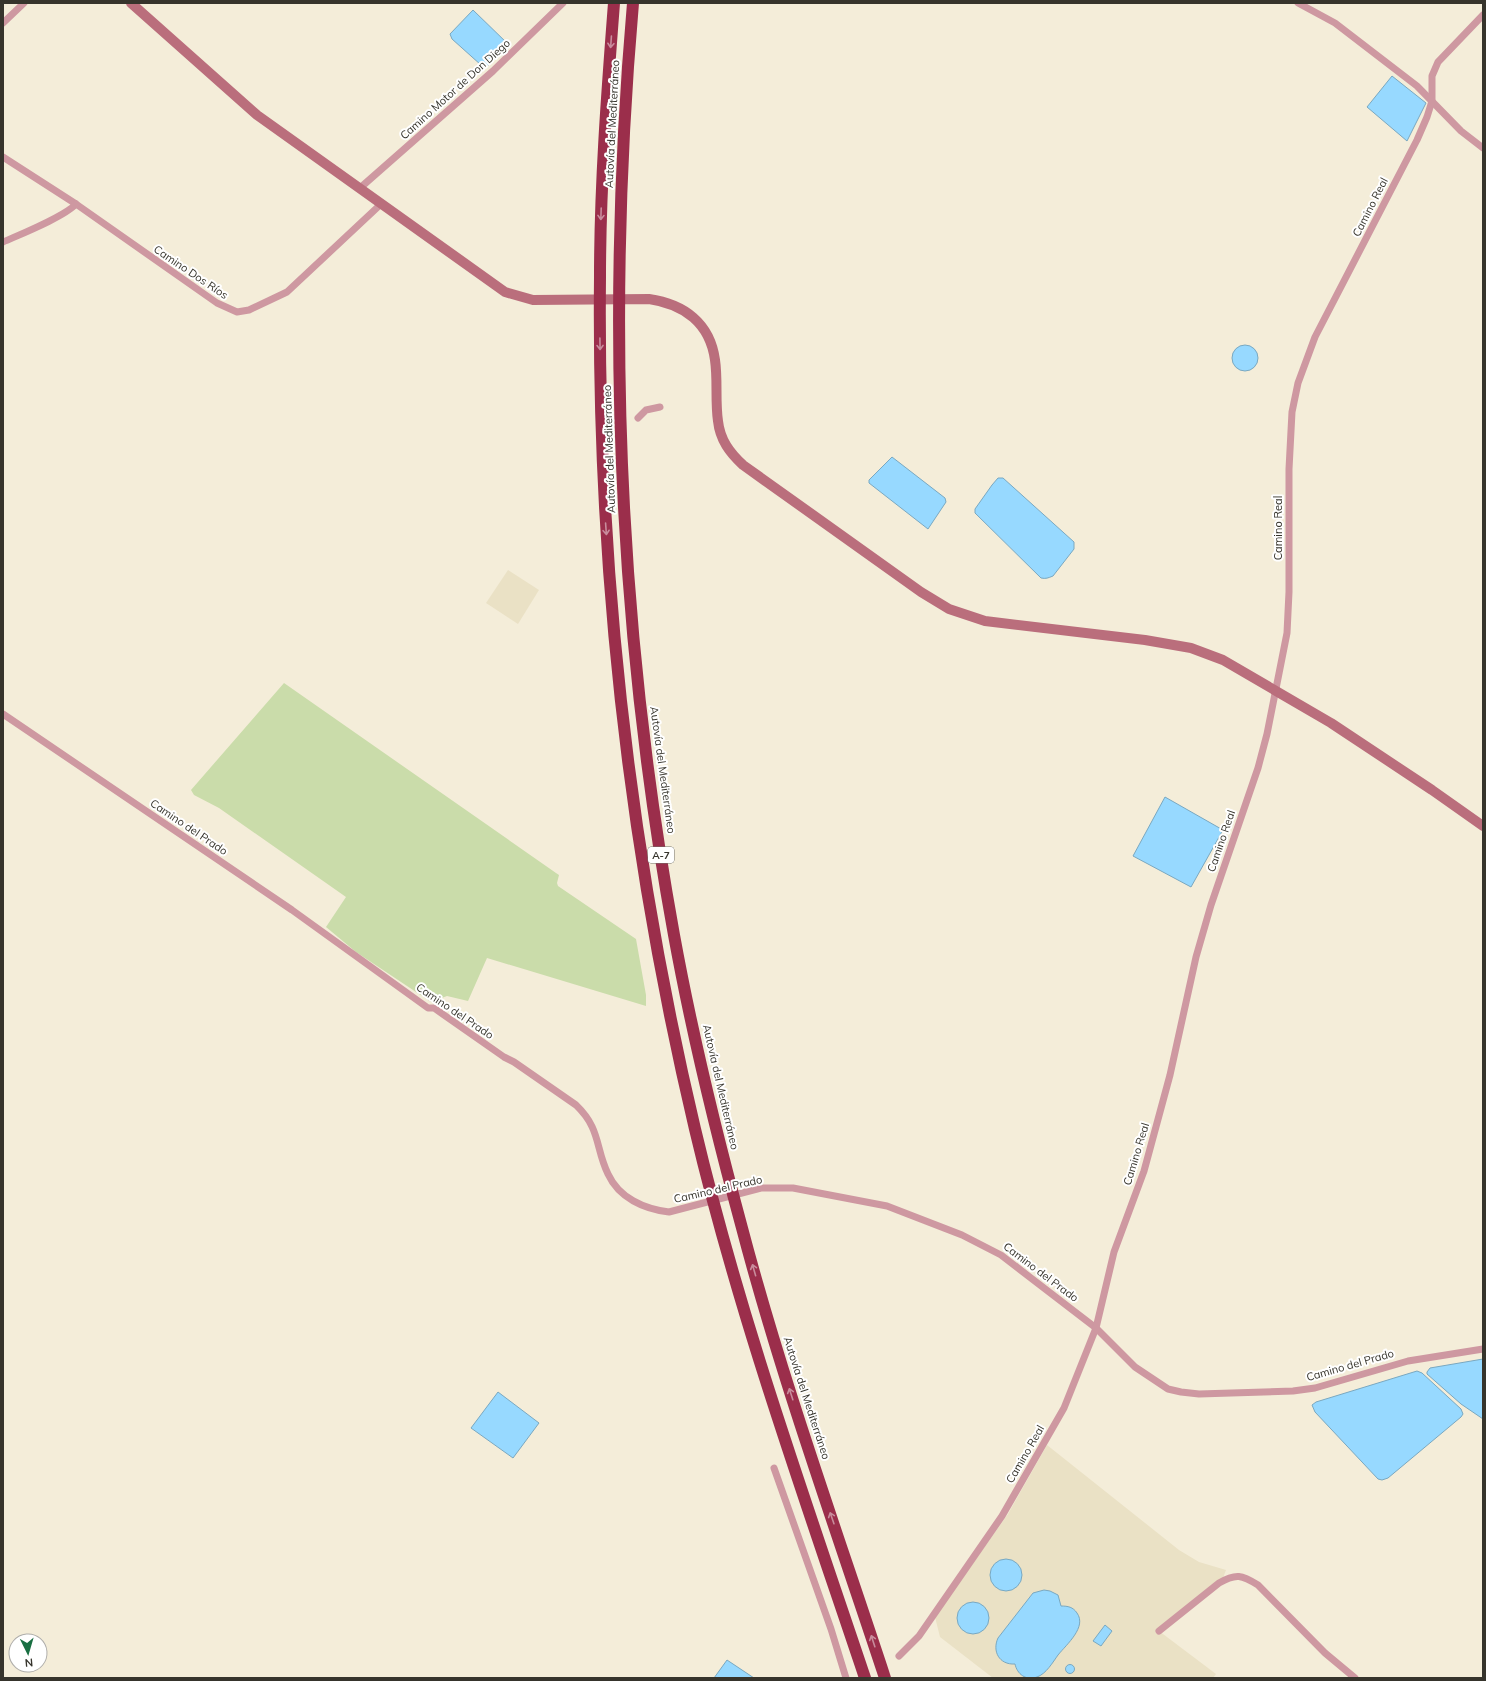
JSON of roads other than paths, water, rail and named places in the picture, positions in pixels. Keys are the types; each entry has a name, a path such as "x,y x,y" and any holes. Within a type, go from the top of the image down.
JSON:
{"highway":[{"name":"Autovía del Mediterráneo","path":"614,3 603,165 600,275 603,477 612,617 621,710 647,895 695,1130 733,1270 802,1491 865,1678"},
{"name":"Autovía del Mediterráneo","path":"633,3 625,129 619,280 622,476 635,652 644,735 655,813 674,935 685,989 742,1231 775,1344 885,1678"}],"main road":[{"path":"131,3 257,115 505,292 533,300 660,300 680,308 694,316 703,327 712,345 715,360 718,422 724,442 731,454 743,465 921,592 949,609 985,621 1145,640 1191,648 1223,660 1331,723 1483,826"}],"street":[{"path":"3,23 24,3"},
{"name":"Camino Motor de Don Diego","path":"360,188 493,71 563,3"},
{"path":"1298,3 1335,24 1417,86 1461,131 1483,148"},
{"name":"Camino Real","path":"899,1656 919,1636 1002,1516 1064,1408 1096,1328 1114,1252 1144,1171 1164,1097 1196,957 1211,905 1258,768 1275,691 1286,633 1289,592 1289,470 1292,412 1298,383 1315,337 1428,117 1432,101 1432,76 1438,62 1483,15"},
{"name":"Camino Dos Ríos","path":"3,157 76,204 217,303 237,312 249,310 287,292 381,204"},
{"path":"3,242 67,212 76,204"},
{"path":"638,418 646,410 660,408"},
{"name":"Camino del Prado","path":"3,714 292,910 428,1008 434,1008 576,1105 585,1113 593,1127 608,1174 614,1184 627,1197 639,1205 654,1210 669,1212 761,1188 793,1188 887,1206 962,1235 1001,1254 1096,1328 1135,1367 1168,1389 1181,1392 1199,1394 1293,1391 1315,1388 1408,1360 1483,1349"},
{"path":"774,1468 831,1629 846,1678"},
{"path":"1159,1631 1219,1583 1228,1578 1237,1576 1247,1578 1258,1585 1325,1653 1355,1678"}],"water":[{"path":"473,10 508,44 506,49 486,67 481,65 452,39 450,34"},
{"path":"1392,76 1426,103 1407,141 1367,107"},
{"path":"1245,345 1254,349 1258,358 1254,367 1245,371 1236,367 1232,358 1236,349"},
{"path":"892,457 945,498 946,502 928,529 869,483 869,480"},
{"path":"998,478 1003,478 1074,542 1074,549 1053,576 1041,578 975,513 975,509"},
{"path":"1165,797 1223,830 1191,887 1133,856"},
{"path":"1483,1359 1483,1419 1461,1404 1427,1374 1427,1372 1430,1368"},
{"path":"1417,1371 1422,1373 1461,1409 1463,1414 1388,1478 1382,1480 1378,1479 1315,1412 1312,1405 1316,1402"},
{"path":"498,1392 539,1423 513,1458 471,1428"},
{"path":"1003,1559 1009,1559 1019,1566 1022,1575 1021,1581 1015,1588 1009,1591 1003,1591 993,1584 990,1578 990,1572 997,1562"},
{"path":"1044,1590 1058,1595 1061,1606 1074,1609 1079,1618 1080,1624 1071,1641 1046,1671 1037,1677 1029,1678 1020,1674 1015,1664 1009,1664 1001,1660 998,1656 996,1643 998,1638 1033,1593"},
{"path":"970,1602 976,1602 986,1609 989,1618 988,1624 982,1631 976,1634 970,1634 960,1627 957,1621 957,1615 964,1605"},
{"path":"1105,1625 1112,1631 1101,1646 1093,1641"},
{"path":"727,1660 754,1678 714,1678"},
{"path":"1070,1664 1075,1669 1070,1674 1065,1669"}]}
